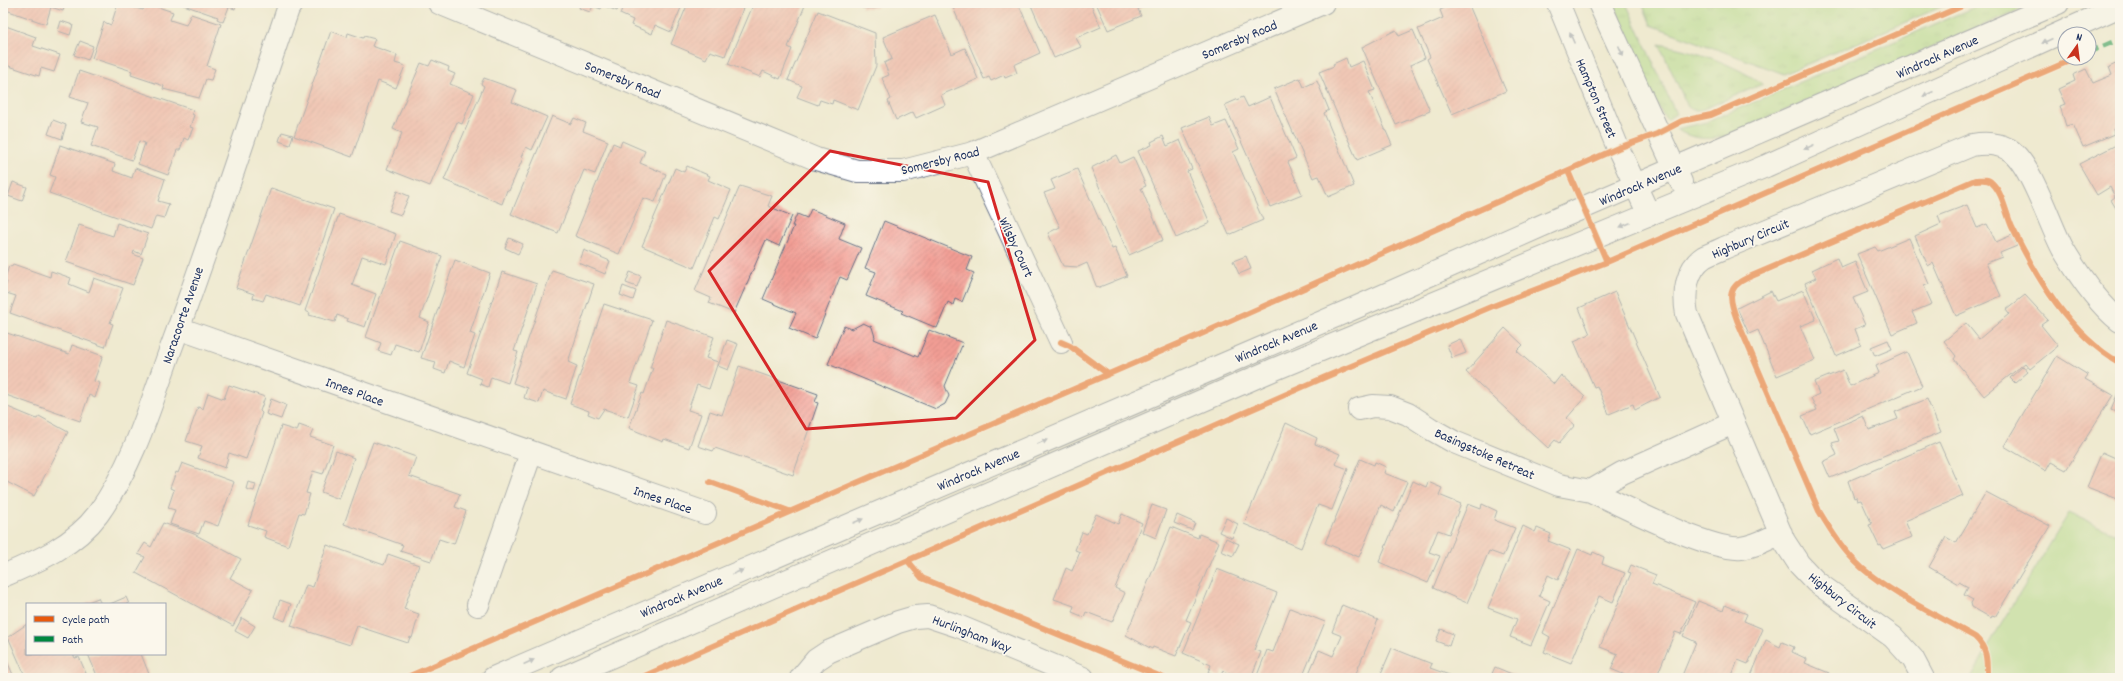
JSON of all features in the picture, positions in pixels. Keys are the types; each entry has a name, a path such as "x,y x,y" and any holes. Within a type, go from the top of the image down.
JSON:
{"street":[{"name":"Naracoorte Avenue","path":"3,576 45,558 76,537 97,515 116,485 133,451 178,328 285,16 292,3"},
{"name":"Somersby Road","path":"439,3 816,159 857,171 903,171 974,153 1323,3"},
{"name":"Hampton Street","path":"1558,3 1635,186 1649,215"},
{"path":"1599,3 1689,198"},
{"name":"Windrock Avenue","path":"493,678 2058,3"},
{"name":"Windrock Avenue","path":"562,678 1275,369 1788,157 2120,6"},
{"name":"Highbury Circuit","path":"1923,678 1913,659 1893,638 1816,582 1799,564 1781,533 1687,314 1684,300 1686,287 1698,263 1704,257 1724,248 1972,145 1986,143 2009,149 2018,156 2027,171 2063,249 2089,287 2120,321"},
{"name":"Wilsby Court","path":"974,153 1061,342"},
{"name":"Innes Place","path":"178,328 705,513"},
{"name":"Basingstoke Retreat","path":"1359,409 1373,406 1390,407 1408,414 1454,442 1559,484 1591,491 1691,536 1715,544 1740,548 1758,544 1781,533"},
{"path":"1591,491 1622,472 1733,424"},
{"path":"478,605 531,453"},
{"name":"Hurlingham Way","path":"801,678 816,660 828,652 898,622 915,617 928,616 958,626 1083,678"}],"highlighted area":[{"path":"830,151 988,182 1035,340 956,418 806,429 709,271"}],"green space":[{"path":"1614,3 1626,3 1676,114 1667,120 1651,94 1644,79"},
{"path":"1642,3 1950,3 1784,74 1651,25"},
{"path":"1984,3 2035,3 1723,137 1693,137 1676,129 1707,122"},
{"path":"1659,44 1687,50 1726,64 1763,84 1701,110 1693,110 1688,107"},
{"path":"2069,513 2120,536 2120,678 1971,678 1994,636"}],"building":[{"path":"3,3 66,3 63,11 51,7 46,24 3,9"},
{"path":"118,3 143,10 146,3 173,12 170,20 186,25 191,14 221,24 207,66 215,69 211,80 206,79 199,98 163,89 164,86 131,75 132,71 92,58 104,22 111,25"},
{"path":"178,3 237,3 235,9 229,7 223,22 217,19 218,17"},
{"path":"581,3 620,3 617,11 602,5 601,9 593,6 590,12 579,8"},
{"path":"624,3 683,3 671,32 655,25 652,34 631,25 633,20 620,14"},
{"path":"688,3 745,3 725,56 710,51 706,59 671,44"},
{"path":"754,3 806,3 788,47 792,49 780,79 763,71 760,77 728,64"},
{"path":"862,3 877,3 877,8 862,8"},
{"path":"951,3 1018,3 1040,53 1014,65 1017,73 1005,78 1004,75 991,81 989,77 984,79"},
{"path":"1030,3 1090,3 1101,27 1076,38 1081,47 1054,58"},
{"path":"1096,3 1151,3 1138,9 1141,16 1108,30"},
{"path":"1455,3 1468,3 1506,91 1452,114 1427,59 1430,57 1418,29 1443,18 1440,10"},
{"path":"818,11 875,33 876,66 858,110 833,100 832,104 820,100 818,105 797,97 802,86 788,80"},
{"path":"935,15 952,54 965,48 978,79 941,95 945,105 916,118 913,112 896,120 888,101 891,99 882,78 889,75 884,63 892,59 883,37"},
{"path":"61,21 73,25 70,35 58,31"},
{"path":"3,25 36,37 33,46 60,55 54,72 41,68 39,76 3,64"},
{"path":"1396,30 1399,36 1413,30 1425,58 1410,65 1430,111 1396,125 1362,47"},
{"path":"331,31 347,37 348,33 363,38 364,36 375,39 372,46 397,55 395,63 405,66 396,88 378,81 352,157 294,136"},
{"path":"80,41 93,46 88,60 74,55"},
{"path":"1346,58 1349,67 1363,61 1375,90 1369,92 1392,145 1357,160 1319,72 1334,66 1333,64"},
{"path":"432,60 449,67 448,71 455,74 450,84 474,94 462,124 457,122 430,186 387,169 402,133 393,129 421,63 429,66"},
{"path":"2120,62 2120,126 2113,129 2114,134 2083,147 2073,124 2066,126 2060,106 2065,104 2058,89 2075,81 2073,75 2086,69 2093,83 2112,75 2109,67"},
{"path":"79,71 193,110 192,114 194,115 190,127 193,128 188,140 184,138 180,150 177,150 168,175 138,164 145,143 139,141 132,160 91,146 98,127 81,122 88,103 70,97"},
{"path":"484,78 517,90 512,102 547,117 532,150 526,147 521,157 523,158 509,191 507,190 502,204 444,180 484,86 481,84"},
{"path":"1300,78 1304,87 1317,81 1329,110 1324,113 1354,186 1328,197 1319,176 1313,178 1274,89"},
{"path":"3,88 8,90 3,102"},
{"path":"1243,97 1248,107 1270,97 1296,158 1288,162 1302,194 1270,207 1225,105"},
{"path":"552,116 571,124 574,118 586,123 583,131 608,141 595,174 584,170 558,233 511,214"},
{"path":"1209,117 1213,126 1226,121 1239,149 1233,152 1263,220 1229,235 1182,128"},
{"path":"53,120 66,125 62,139 48,134"},
{"path":"282,132 293,135 290,145 279,141"},
{"path":"1163,136 1167,146 1180,140 1192,169 1187,171 1210,223 1176,238 1138,151 1152,145 1151,142"},
{"path":"622,141 645,151 640,163 666,174 655,202 643,198 619,254 575,236 613,143 620,146"},
{"path":"2120,143 2120,215 2111,200 2115,197 2110,187 2097,195 2079,164"},
{"path":"60,145 115,164 113,171 132,178 135,168 165,179 158,201 169,204 164,218 156,216 151,229 49,193 55,177 50,175"},
{"path":"1116,155 1120,163 1133,157 1146,186 1141,188 1163,240 1129,255 1091,168"},
{"path":"687,166 710,176 708,180 731,190 719,219 715,217 694,268 642,246 675,168 684,172"},
{"path":"1077,169 1112,249 1115,248 1127,276 1097,288 1087,263 1078,267 1063,266 1048,233 1060,227 1044,193 1055,189 1051,180"},
{"path":"13,182 27,187 22,201 8,196"},
{"path":"740,186 772,196 768,206 792,216 779,246 766,240 734,313 709,303 711,298 695,291"},
{"path":"271,188 334,209 300,306 266,294 263,301 253,298 254,294 236,288"},
{"path":"397,191 409,196 401,215 389,211"},
{"path":"1967,205 1977,228 1987,224 1996,242 2012,235 2017,246 2000,253 2002,257 1986,263 2001,296 1956,316 1933,263 1928,266 1915,236 1941,224 1938,216"},
{"path":"811,209 845,223 839,239 861,248 847,280 840,277 815,339 789,328 796,313 763,299 794,226 792,226 797,214 807,218"},
{"path":"339,214 396,234 386,264 362,256 352,285 376,294 365,327 347,321 348,319 337,315 335,322 309,315 310,313 305,311"},
{"path":"884,221 972,257 967,270 974,273 962,302 955,299 953,305 948,302 937,328 901,313 903,311 866,296 876,272 865,268"},
{"path":"117,223 148,234 141,254 134,251 133,254 143,258 133,285 66,262 79,225 113,236"},
{"path":"509,238 523,244 518,254 505,248"},
{"path":"1909,238 1929,284 1924,286 1932,304 1912,312 1917,323 1892,334 1857,254 1875,247 1878,251"},
{"path":"400,241 442,256 420,318 429,322 419,352 395,344 391,355 378,351 381,343 366,337"},
{"path":"584,250 610,261 605,274 579,263"},
{"path":"1246,256 1251,269 1239,274 1233,261"},
{"path":"1837,258 1841,268 1855,262 1868,292 1853,298 1865,325 1855,329 1861,345 1836,356 1805,283 1816,278 1812,270"},
{"path":"455,260 490,273 470,333 475,335 464,367 449,361 445,373 434,369 436,362 421,358"},
{"path":"13,264 50,277 51,271 71,278 69,284 89,292 94,278 123,288 110,323 113,324 105,347 10,313 16,296 3,292 7,282 4,281 9,266 11,267"},
{"path":"552,270 594,284 568,362 577,366 566,399 543,391 539,403 524,398 527,388 513,383"},
{"path":"502,272 537,284 514,351 518,352 508,383 491,377 488,387 480,384 482,379 467,373"},
{"path":"630,272 641,276 637,287 626,283"},
{"path":"623,286 636,291 633,300 620,295"},
{"path":"1803,290 1816,320 1800,326 1815,360 1777,376 1758,330 1749,334 1737,308 1771,291 1776,301"},
{"path":"1615,292 1660,397 1635,410 1633,404 1609,414 1597,386 1594,387 1574,341 1590,334 1579,308"},
{"path":"2025,295 2048,320 2041,325 2058,346 2030,369 2025,363 1984,396 1954,359 1956,356 1944,341 1966,323 1979,339 2009,314 2006,310"},
{"path":"604,304 652,320 630,383 639,386 628,417 604,409 598,418 588,414 589,411 570,404"},
{"path":"666,320 714,337 706,358 718,362 709,389 697,385 688,410 701,414 689,448 664,439 663,442 629,428 642,393 644,394 653,368 650,368"},
{"path":"863,323 872,327 875,337 874,339 918,357 929,330 963,343 945,386 949,396 945,404 936,409 828,364 844,326 852,329"},
{"path":"1505,328 1523,345 1517,351 1554,384 1561,375 1585,397 1567,418 1575,425 1559,443 1555,440 1548,448 1466,372"},
{"path":"7,333 69,354 72,345 103,356 94,381 100,383 95,398 89,395 80,421 3,394 3,344"},
{"path":"1460,339 1466,353 1452,358 1447,345"},
{"path":"727,340 738,344 728,370 718,366"},
{"path":"1888,340 1892,349 1875,356 1871,347"},
{"path":"1907,352 1922,386 1810,434 1802,416 1817,410 1811,398 1819,394 1814,382 1843,370 1850,386 1879,373 1876,366"},
{"path":"2057,356 2088,375 2085,379 2113,395 2066,470 2051,462 2046,471 2004,446"},
{"path":"739,366 818,394 815,402 818,403 793,475 715,448 713,451 698,446 710,411 722,415"},
{"path":"2023,366 2028,372 2015,383 2010,378"},
{"path":"229,385 265,397 260,411 262,413 246,459 229,453 225,468 198,458 202,446 186,441 198,407 203,409 208,393 224,399"},
{"path":"2120,388 2120,413 2111,409"},
{"path":"271,399 286,405 281,419 266,414"},
{"path":"1927,399 1941,432 1830,478 1823,462 1837,455 1832,443 1839,441 1834,428 1863,416 1869,430 1898,419 1895,412"},
{"path":"3,405 37,419 39,416 68,432 34,496 3,480"},
{"path":"1286,423 1317,438 1315,444 1340,454 1335,464 1348,469 1332,510 1318,505 1301,548 1244,524"},
{"path":"299,425 313,430 310,437 333,445 323,474 313,471 306,493 310,494 304,514 299,513 288,546 264,537 266,531 248,525 281,426 297,431"},
{"path":"373,442 416,457 409,476 460,494 455,507 466,511 454,544 439,539 431,561 400,551 403,545 344,524"},
{"path":"1939,442 1963,496 1905,521 1912,537 1883,549 1881,545 1879,546 1869,525 1872,524 1861,500 1857,501 1856,497 1854,498 1848,481"},
{"path":"336,451 354,458 339,499 321,492"},
{"path":"2102,452 2120,460 2120,500 2087,487"},
{"path":"1360,459 1374,465 1375,462 1386,467 1384,473 1407,482 1394,512 1381,505 1359,557 1325,543"},
{"path":"182,463 234,482 218,526 204,521 199,534 170,524 175,510 168,508 174,490 170,488 176,472 178,473"},
{"path":"1413,481 1426,487 1428,482 1442,488 1439,495 1461,504 1449,534 1438,530 1429,552 1440,556 1428,583 1379,562"},
{"path":"248,482 256,484 254,491 246,489"},
{"path":"1986,492 2050,526 1995,617 1992,616 1991,618 1972,607 1971,603 1973,600 1964,595 1968,587 1959,582 1958,584 1929,567 1946,537 1956,543"},
{"path":"1468,504 1481,509 1482,504 1497,511 1494,520 1515,528 1503,556 1489,551 1467,603 1433,588"},
{"path":"1152,505 1166,510 1156,538 1142,532"},
{"path":"1096,514 1118,524 1122,514 1142,523 1115,588 1125,593 1112,622 1086,612 1084,617 1072,612 1074,606 1054,599 1066,568 1072,571 1080,552 1075,550 1082,532 1087,534"},
{"path":"1177,515 1195,523 1192,530 1174,523"},
{"path":"1226,518 1238,524 1232,538 1219,532"},
{"path":"163,523 194,534 241,559 230,578 253,590 233,626 136,573 145,557 138,554 145,543 151,547"},
{"path":"1523,526 1535,532 1537,528 1551,534 1548,541 1571,550 1558,580 1548,575 1539,596 1550,601 1531,645 1510,637 1517,619 1488,608"},
{"path":"1171,527 1198,538 1199,534 1219,542 1186,620 1191,622 1176,656 1153,647 1152,649 1126,635"},
{"path":"1226,538 1239,544 1233,556 1221,551"},
{"path":"327,545 384,565 388,554 419,565 404,609 419,614 412,638 410,637 408,643 357,626 350,645 291,626 306,585 313,587"},
{"path":"1578,549 1592,555 1593,552 1604,557 1602,564 1625,573 1613,602 1599,596 1571,663 1544,652 1550,637 1543,633"},
{"path":"1631,565 1656,575 1652,584 1695,602 1681,634 1675,632 1656,678 1641,678 1636,676 1635,678 1632,678 1611,669 1618,654 1600,647 1631,573 1628,572"},
{"path":"1217,569 1277,593 1254,650 1261,652 1251,678 1241,678 1223,671 1220,677 1208,672 1211,665 1183,653"},
{"path":"126,597 129,603 112,603"},
{"path":"98,598 100,603 86,603"},
{"path":"280,600 291,604 285,621 274,617"},
{"path":"1698,601 1723,611 1725,605 1747,614 1744,621 1763,629 1748,664 1738,660 1731,678 1681,678 1696,642 1683,636"},
{"path":"1342,605 1378,620 1354,678 1307,678 1319,650 1333,656 1342,636 1332,632"},
{"path":"1290,608 1325,622 1302,678 1256,678 1267,650 1273,652"},
{"path":"242,618 255,626 248,638 235,631"},
{"path":"26,625 26,655 74,655 75,658 79,657 88,678 26,678 8,637"},
{"path":"1441,629 1453,634 1449,646 1436,641"},
{"path":"1766,640 1780,647 1782,642 1794,647 1792,652 1807,659 1805,663 1829,673 1827,678 1750,678"},
{"path":"1392,648 1432,664 1430,668 1452,676 1452,678 1379,678"},
{"path":"3,652 14,677 12,678 3,678"},
{"path":"88,655 141,655 149,674 144,678 98,678"},
{"path":"1495,667 1519,677 1519,678 1490,678"}],"marked path":[{"path":"2097,49 2120,39"}],"cycle path":[{"path":"405,678 1199,335 1618,148 1657,134 1682,121 1711,115 1969,3"},
{"path":"640,678 1323,378 1493,306 1607,262 2058,66"},
{"path":"1568,171 1607,262"},
{"path":"1987,678 1987,661 1985,651 1975,637 1888,588 1855,562 1833,534 1819,511 1737,320 1731,301 1732,291 1735,286 1747,278 1975,180 1986,180 1990,181 1999,192 2021,246 2056,303 2085,337 2120,363"},
{"path":"1061,342 1070,346 1108,374"},
{"path":"710,482 789,511"},
{"path":"908,561 922,578 1164,678"}]}
